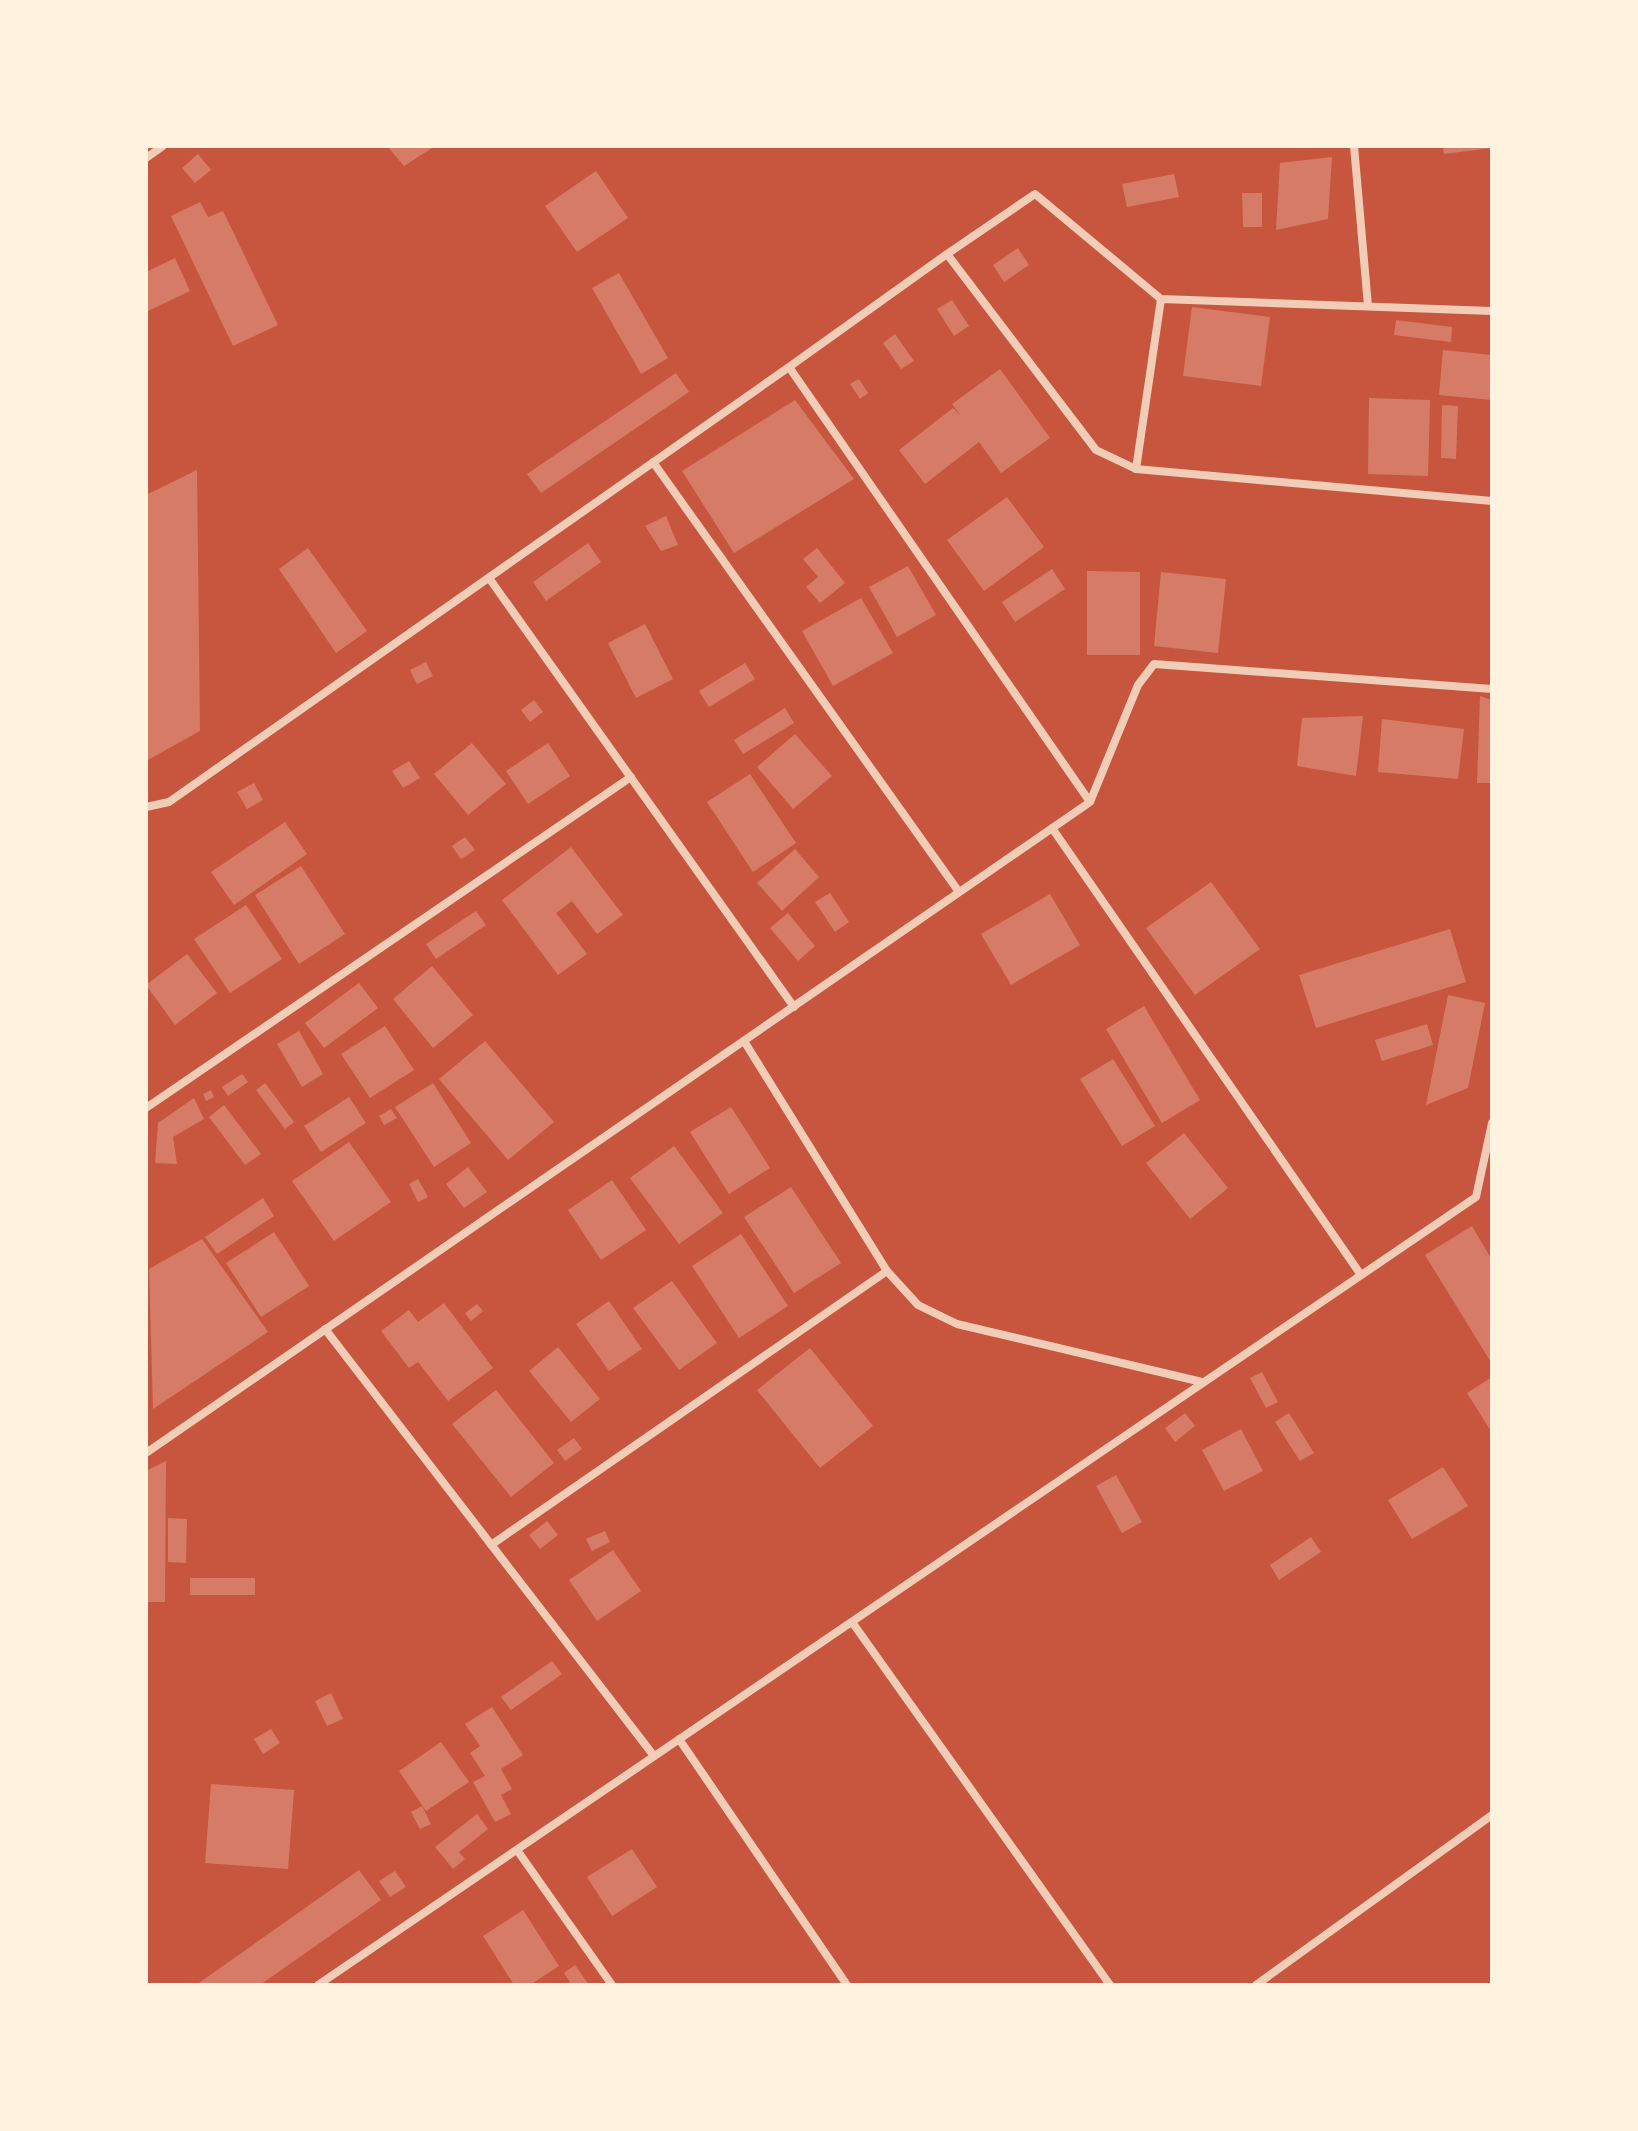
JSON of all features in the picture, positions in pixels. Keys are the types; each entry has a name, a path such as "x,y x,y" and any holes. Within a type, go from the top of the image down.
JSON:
{"street":[{"path":"146,158 163,146"},
{"path":"1354,146 1368,306"},
{"path":"146,807 169,802 1035,194 1161,299 1492,311"},
{"path":"947,254 1096,450 1136,469 1492,501"},
{"path":"1136,469 1161,299"},
{"path":"789,367 1090,802"},
{"path":"653,462 959,892"},
{"path":"489,578 794,1007"},
{"path":"146,1453 1090,802 1138,685 1154,664 1492,689"},
{"path":"146,1108 631,777"},
{"path":"1052,828 1361,1275"},
{"path":"744,1041 887,1271 918,1305 957,1324 1202,1382"},
{"path":"318,1985 1476,1197 1492,1123"},
{"path":"491,1545 887,1271"},
{"path":"325,1329 654,1756"},
{"path":"852,1622 1110,1985"},
{"path":"679,1739 847,1985"},
{"path":"1256,1985 1492,1815"},
{"path":"517,1850 612,1985"}],"building":[{"path":"387,146 435,146 404,166"},
{"path":"1443,146 1492,146 1492,148 1444,154"},
{"path":"198,154 211,170 195,183 182,168"},
{"path":"1332,157 1328,219 1276,230 1280,163"},
{"path":"596,171 628,218 577,252 545,206"},
{"path":"1174,174 1179,197 1127,207 1122,184"},
{"path":"1242,193 1262,193 1262,227 1243,227"},
{"path":"200,202 208,217 223,211 278,325 233,346 171,216"},
{"path":"1018,248 1029,265 1004,282 993,265"},
{"path":"175,258 190,291 146,312 146,272"},
{"path":"619,273 668,358 641,374 592,288"},
{"path":"952,300 969,326 954,336 937,309"},
{"path":"1192,307 1270,317 1261,386 1183,376"},
{"path":"1396,320 1452,327 1451,342 1394,335"},
{"path":"895,334 914,361 901,369 883,343"},
{"path":"1443,350 1492,355 1492,400 1439,395"},
{"path":"1000,369 1050,438 1001,473 979,442 925,484 899,450 953,408 961,416 952,404"},
{"path":"676,373 689,392 541,493 527,474"},
{"path":"859,379 868,393 860,399 850,384"},
{"path":"1369,398 1430,400 1428,476 1368,474"},
{"path":"795,400 854,479 734,553 682,471"},
{"path":"1442,405 1458,406 1456,459 1441,458"},
{"path":"197,470 200,731 146,761 146,495"},
{"path":"1007,497 1044,547 984,591 947,540"},
{"path":"666,516 678,545 661,551 645,526"},
{"path":"588,543 601,562 546,601 533,582"},
{"path":"308,548 367,631 336,653 279,569"},
{"path":"817,548 845,583 820,603 806,587 818,577 803,559"},
{"path":"908,566 936,615 897,637 869,587"},
{"path":"1052,569 1065,589 1015,622 1002,602"},
{"path":"1087,571 1140,572 1140,655 1087,655"},
{"path":"1161,572 1226,579 1218,653 1154,646"},
{"path":"861,598 893,653 833,686 802,631"},
{"path":"645,624 673,679 636,698 608,643"},
{"path":"426,662 433,676 417,684 410,670"},
{"path":"745,663 755,679 709,707 699,691"},
{"path":"1480,696 1492,700 1492,783 1477,783"},
{"path":"534,700 543,712 530,722 521,710"},
{"path":"785,708 794,723 743,754 734,740"},
{"path":"1363,716 1356,776 1297,766 1302,718"},
{"path":"1382,719 1464,729 1458,779 1378,772"},
{"path":"795,734 832,776 793,809 757,767"},
{"path":"472,743 506,784 468,815 434,774"},
{"path":"548,743 570,776 528,804 506,771"},
{"path":"409,761 420,778 403,788 392,771"},
{"path":"750,774 796,843 753,872 707,802"},
{"path":"254,783 263,800 247,809 237,792"},
{"path":"285,822 307,854 234,905 211,872"},
{"path":"465,837 475,850 461,859 452,846"},
{"path":"571,847 623,915 597,934 572,901 556,913 587,954 558,975 502,900"},
{"path":"795,849 819,877 782,911 757,883"},
{"path":"301,866 345,934 299,964 255,895"},
{"path":"1211,882 1260,949 1195,995 1146,928"},
{"path":"830,893 849,922 835,932 815,902"},
{"path":"1050,894 1080,945 1011,985 981,934"},
{"path":"246,905 282,959 230,993 194,939"},
{"path":"476,911 486,925 436,959 426,944"},
{"path":"788,913 815,946 798,961 770,928"},
{"path":"1450,929 1466,982 1316,1028 1299,975"},
{"path":"187,954 217,993 175,1025 146,985"},
{"path":"432,966 473,1015 433,1048 393,999"},
{"path":"359,983 378,1008 324,1048 305,1023"},
{"path":"1448,995 1485,1003 1468,1088 1426,1105"},
{"path":"1144,1006 1200,1100 1162,1123 1106,1029"},
{"path":"1427,1024 1433,1045 1382,1061 1375,1040"},
{"path":"385,1026 414,1070 370,1098 341,1054"},
{"path":"299,1031 323,1074 302,1087 277,1044"},
{"path":"485,1041 554,1122 508,1160 439,1079"},
{"path":"1113,1059 1155,1126 1122,1146 1080,1079"},
{"path":"242,1074 248,1082 228,1096 222,1087"},
{"path":"265,1083 294,1122 285,1129 256,1090"},
{"path":"433,1083 471,1143 434,1167 395,1107"},
{"path":"211,1090 214,1097 206,1101 203,1094"},
{"path":"349,1097 366,1123 321,1152 304,1126"},
{"path":"194,1098 204,1119 173,1137 177,1164 155,1163 158,1123"},
{"path":"224,1105 261,1154 245,1165 209,1117"},
{"path":"731,1107 770,1168 729,1194 690,1132"},
{"path":"391,1109 397,1118 384,1125 379,1116"},
{"path":"1184,1133 1228,1188 1190,1219 1146,1163"},
{"path":"349,1142 391,1202 334,1241 292,1181"},
{"path":"674,1146 723,1213 679,1244 630,1178"},
{"path":"468,1167 487,1192 464,1208 446,1184"},
{"path":"418,1179 428,1197 418,1202 409,1184"},
{"path":"612,1180 646,1230 601,1260 568,1210"},
{"path":"791,1187 841,1263 794,1293 744,1217"},
{"path":"263,1198 274,1216 217,1254 205,1237"},
{"path":"1472,1226 1492,1260 1492,1364 1425,1255"},
{"path":"274,1232 309,1286 261,1317 226,1263"},
{"path":"741,1234 788,1306 739,1338 692,1266"},
{"path":"202,1239 268,1332 153,1409 149,1269"},
{"path":"672,1281 717,1343 679,1370 633,1308"},
{"path":"609,1301 642,1349 609,1371 576,1324"},
{"path":"444,1303 493,1368 448,1401 418,1362 409,1368 381,1331 409,1310 418,1322"},
{"path":"477,1304 483,1311 471,1321 465,1313"},
{"path":"558,1347 600,1399 571,1422 529,1371"},
{"path":"810,1348 873,1426 820,1468 757,1390"},
{"path":"1262,1372 1278,1402 1266,1408 1250,1378"},
{"path":"1492,1377 1492,1433 1467,1393"},
{"path":"496,1390 554,1463 511,1497 452,1424"},
{"path":"1185,1413 1195,1426 1175,1442 1165,1428"},
{"path":"1289,1413 1314,1453 1300,1461 1275,1422"},
{"path":"1241,1429 1263,1471 1224,1491 1202,1450"},
{"path":"574,1438 582,1449 565,1461 557,1450"},
{"path":"166,1461 165,1602 146,1602 146,1471"},
{"path":"1443,1467 1468,1506 1412,1539 1388,1500"},
{"path":"1116,1475 1142,1522 1122,1533 1096,1486"},
{"path":"168,1518 187,1519 186,1563 168,1562"},
{"path":"547,1521 558,1535 540,1549 529,1535"},
{"path":"605,1531 610,1542 592,1551 586,1539"},
{"path":"1311,1537 1321,1552 1279,1580 1270,1565"},
{"path":"613,1550 641,1591 597,1621 569,1580"},
{"path":"190,1578 255,1578 255,1595 190,1595"},
{"path":"552,1661 562,1674 511,1710 501,1697"},
{"path":"331,1693 343,1719 327,1726 315,1701"},
{"path":"492,1707 523,1755 501,1769 512,1789 501,1795 511,1814 495,1822 473,1782 485,1776 470,1753 480,1746 465,1724"},
{"path":"271,1729 280,1743 263,1754 254,1739"},
{"path":"441,1742 469,1782 426,1811 399,1771"},
{"path":"211,1784 294,1790 288,1869 205,1863"},
{"path":"422,1806 431,1824 420,1829 411,1812"},
{"path":"477,1814 488,1829 459,1852 465,1859 453,1869 435,1847"},
{"path":"632,1849 657,1887 612,1916 587,1877"},
{"path":"359,1870 381,1900 260,1985 196,1985"},
{"path":"395,1871 406,1887 390,1897 379,1881"},
{"path":"523,1910 559,1966 530,1985 514,1985 483,1936"},
{"path":"575,1965 589,1985 565,1985 570,1982 564,1973"}]}
